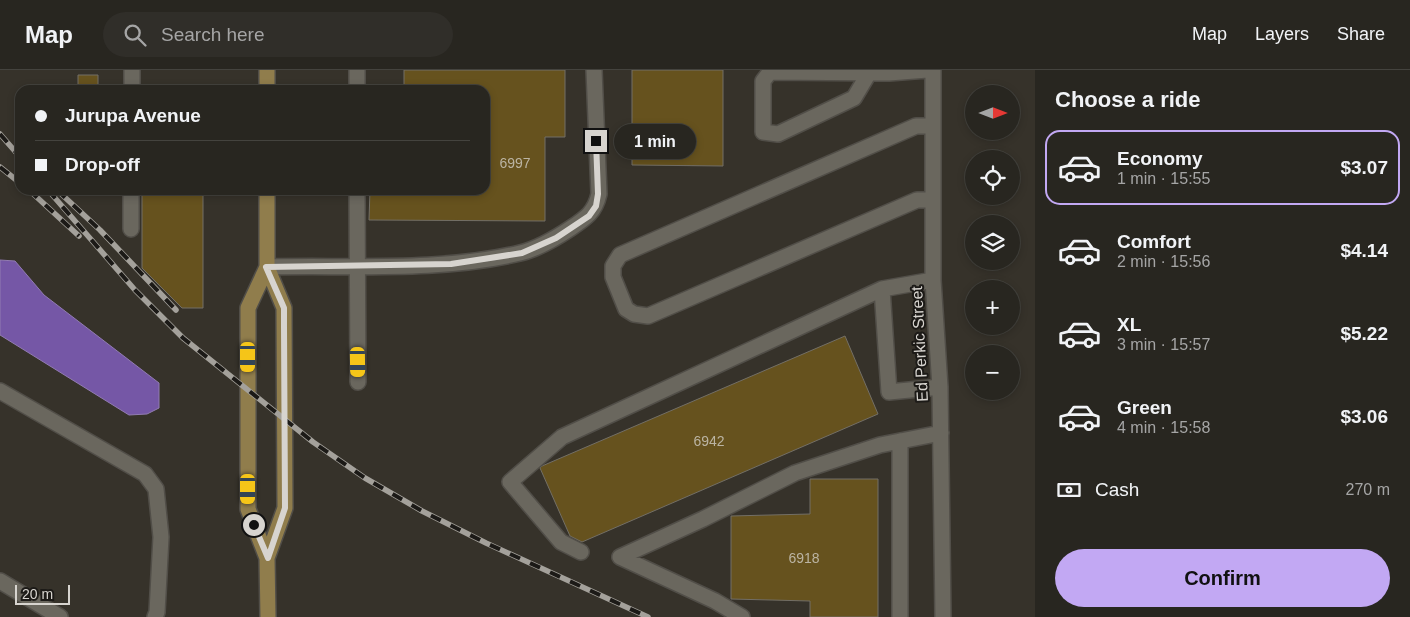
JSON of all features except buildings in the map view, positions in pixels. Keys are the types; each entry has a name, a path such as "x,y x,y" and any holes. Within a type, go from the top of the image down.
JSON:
{"main road":[{"path":"266,70 266,85"},
{"path":"266,195 266,267 284,308 285,508 268,558 268,617"},
{"path":"266,267 248,308 248,509 268,558"}],"street":[{"path":"132,70 132,85"},
{"path":"357,70 357,85"},
{"path":"266,267 451,264 522,253 556,238 589,216 596,206 598,194 594,70"},
{"path":"869,73 854,98 778,134 763,132 763,81 770,72 869,73 928,70"},
{"name":"Ed Perkic Street","path":"933,70 933,280 940,387 943,617"},
{"path":"933,126 916,126 620,255 613,266 613,277 626,310 634,314 648,316 917,200 933,200"},
{"path":"130,229 131,195"},
{"path":"357,195 358,382"},
{"path":"581,552 560,542 510,482 562,436 882,288 933,280"},
{"path":"882,288 889,392 940,387"},
{"path":"0,391 145,474 156,489 161,537 157,612 155,617"},
{"path":"742,617 715,601 620,557 703,519 795,472 880,445 941,433"},
{"path":"900,441 900,617"},
{"path":"0,581 60,617"}],"shaded area":[{"path":"0,260 15,261 44,295 159,383 159,408 147,414 129,415 0,335"}],"railway":[{"path":"0,134 15,151"},
{"path":"0,167 15,179"},
{"path":"34,195 79,236"},
{"path":"52,195 135,290 183,338 313,442 365,478 422,511 486,543 648,617"},
{"path":"62,195 100,230 176,310"}],"route":[{"path":"254,525 268,558 285,508 284,308 266,267 451,264 522,253 556,238 589,216 596,206 598,194 596,141"}]}
